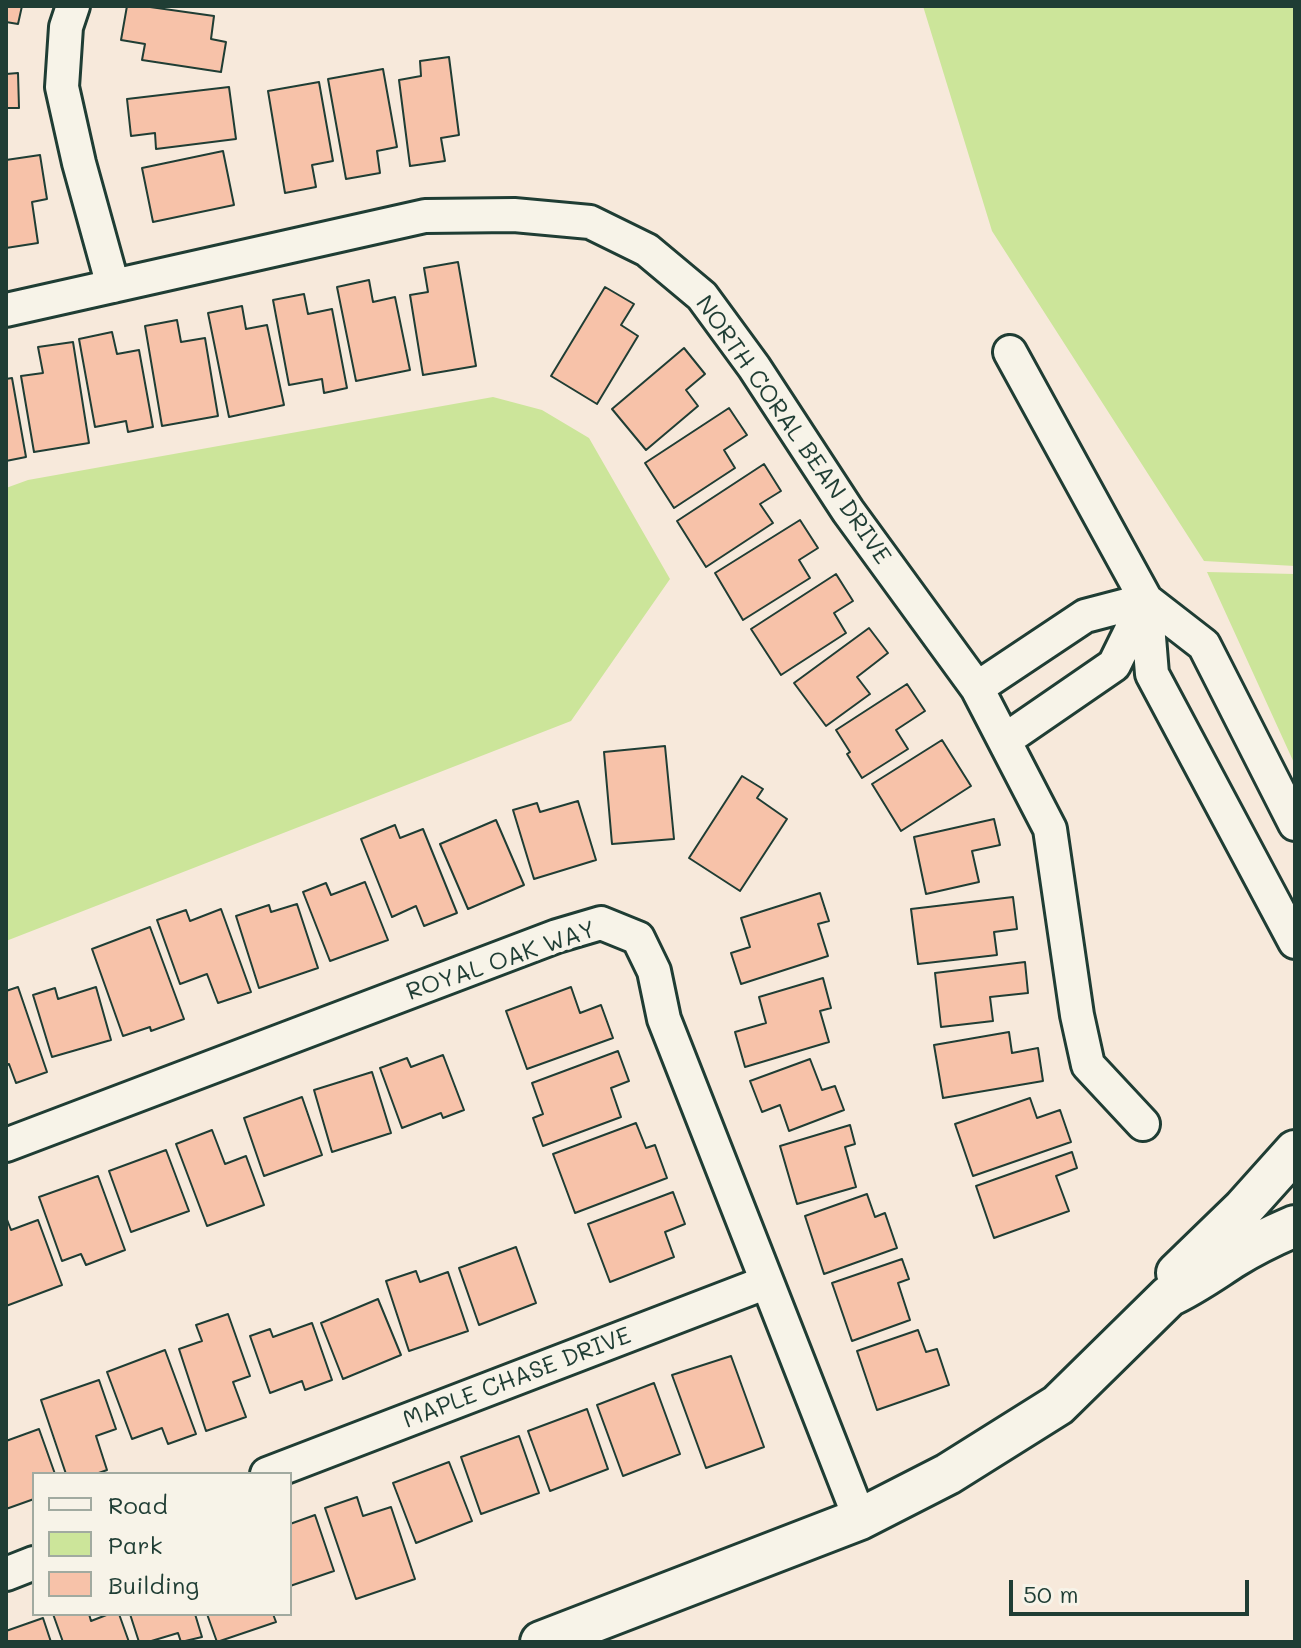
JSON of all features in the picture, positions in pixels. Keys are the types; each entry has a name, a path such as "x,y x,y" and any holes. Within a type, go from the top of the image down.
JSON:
{"street":[{"path":"73,6 66,27 62,87 113,286"},
{"name":"NORTH CORAL BEAN DRIVE","path":"6,310 425,216 514,215 590,222 647,250 702,296 754,367 848,511 977,688 1050,829 1077,1015 1088,1065 1143,1124"},
{"path":"1010,352 1146,600 1204,645 1295,824"},
{"path":"977,688 1085,616 1146,600"},
{"path":"1005,740 1114,665 1146,600"},
{"path":"1146,600 1152,674 1295,942"},
{"name":"ROYAL OAK WAY","path":"6,1145 557,936 601,923 638,938 654,971 664,1019 860,1519"},
{"path":"1169,1296 1177,1273 1243,1209 1295,1151"},
{"path":"541,1642 860,1519 948,1474 1058,1405 1169,1296 1191,1286 1235,1256 1295,1226"},
{"name":"MAPLE CHASE DRIVE","path":"272,1472 767,1282"},
{"path":"6,1574 32,1564"}],"green space":[{"path":"923,6 1295,6 1295,566 1204,561 992,231"},
{"path":"493,397 542,410 589,438 670,579 571,721 6,941 6,488 28,480"},
{"path":"1207,572 1295,574 1295,765"}],"building":[{"path":"6,6 22,6 18,24 6,22"},
{"path":"127,6 214,16 211,39 226,42 221,72 142,60 145,44 121,40"},
{"path":"449,57 459,135 441,138 445,161 410,166 399,80 421,76 420,61"},
{"path":"383,69 397,147 377,151 380,173 346,179 328,79"},
{"path":"18,73 19,108 6,108 6,74"},
{"path":"319,82 333,161 312,165 316,187 285,193 268,91"},
{"path":"229,87 236,139 156,149 155,133 131,136 127,99"},
{"path":"223,151 234,205 153,222 142,168"},
{"path":"40,155 47,199 32,202 38,243 6,248 6,160"},
{"path":"458,262 476,366 423,375 410,295 428,292 424,268"},
{"path":"369,280 373,302 395,297 410,370 356,381 337,287"},
{"path":"605,287 634,304 621,325 638,336 597,404 551,376"},
{"path":"304,294 308,314 332,309 347,388 324,393 322,379 289,385 273,300"},
{"path":"242,306 246,329 267,325 284,405 229,417 208,313"},
{"path":"177,320 181,342 205,338 218,416 162,426 145,326"},
{"path":"112,332 117,354 139,350 153,427 128,432 126,421 95,427 79,339"},
{"path":"73,342 89,443 34,452 21,376 43,373 38,347"},
{"path":"684,348 705,374 686,390 698,406 646,450 612,409"},
{"path":"12,378 26,457 6,461 6,379"},
{"path":"729,408 747,435 724,450 735,468 674,508 645,463"},
{"path":"764,464 781,491 760,504 773,523 706,567 677,521"},
{"path":"800,520 818,548 799,560 810,578 743,620 715,573"},
{"path":"836,574 853,601 834,613 846,633 781,675 751,629"},
{"path":"869,628 888,653 857,677 870,694 826,726 794,683"},
{"path":"907,684 925,711 896,730 908,749 862,778 836,730"},
{"path":"942,740 971,786 901,831 872,784"},
{"path":"665,746 674,839 612,844 604,752"},
{"path":"742,776 763,789 757,798 787,819 740,891 689,858"},
{"path":"578,801 596,860 534,879 513,810 537,803 540,812"},
{"path":"994,819 1000,845 972,851 979,882 926,894 914,837"},
{"path":"496,820 524,885 468,909 440,844"},
{"path":"395,825 400,838 423,829 457,913 424,926 416,906 392,917 361,839"},
{"path":"365,882 388,940 330,961 303,892 326,883 331,895"},
{"path":"820,893 829,921 818,924 828,956 741,984 731,953 750,947 741,918"},
{"path":"1013,897 1017,929 994,932 997,955 918,964 911,909"},
{"path":"297,904 318,968 259,988 236,916 269,905 271,912"},
{"path":"221,909 251,992 218,1003 207,974 180,984 157,920 186,910 190,921"},
{"path":"150,927 184,1019 151,1031 150,1027 123,1036 92,949"},
{"path":"1025,962 1028,993 990,997 993,1021 941,1027 935,973"},
{"path":"823,978 831,1008 820,1011 829,1042 745,1067 735,1032 766,1023 759,997"},
{"path":"18,987 47,1072 16,1083 9,1064 6,1065 6,991"},
{"path":"96,987 111,1040 52,1057 33,995 55,988 58,999"},
{"path":"571,987 580,1013 601,1005 613,1038 527,1069 506,1011"},
{"path":"1009,1032 1012,1053 1038,1048 1043,1081 943,1098 934,1045"},
{"path":"618,1051 629,1081 611,1088 621,1117 543,1146 533,1118 543,1114 532,1083"},
{"path":"443,1055 464,1110 443,1118 441,1113 402,1128 380,1068 407,1058 411,1067"},
{"path":"810,1059 822,1090 835,1086 844,1110 789,1131 780,1105 762,1112 750,1081"},
{"path":"372,1072 391,1133 332,1152 314,1090"},
{"path":"302,1097 322,1155 264,1176 244,1118"},
{"path":"1030,1098 1037,1118 1060,1110 1071,1142 973,1176 955,1124"},
{"path":"636,1123 646,1148 655,1145 667,1178 575,1213 553,1154"},
{"path":"850,1125 855,1144 845,1147 856,1187 797,1204 780,1146"},
{"path":"212,1130 225,1164 246,1156 264,1205 207,1226 176,1144"},
{"path":"166,1150 189,1211 131,1232 109,1171"},
{"path":"1072,1152 1077,1168 1056,1176 1069,1211 994,1238 976,1186"},
{"path":"98,1176 125,1250 86,1265 81,1254 62,1261 39,1197"},
{"path":"673,1192 685,1224 665,1232 674,1257 610,1282 588,1224"},
{"path":"867,1194 875,1217 885,1213 897,1248 824,1274 805,1216"},
{"path":"6,1217 11,1230 38,1220 62,1285 6,1306"},
{"path":"516,1247 536,1303 479,1325 459,1268"},
{"path":"902,1259 909,1279 898,1283 910,1320 852,1341 832,1283"},
{"path":"416,1271 420,1282 448,1272 468,1331 409,1351 386,1281"},
{"path":"378,1299 401,1355 343,1379 321,1323"},
{"path":"228,1314 250,1376 233,1382 246,1417 206,1431 179,1349 202,1341 196,1325"},
{"path":"312,1323 332,1380 305,1390 302,1381 270,1393 250,1336 270,1329 273,1337"},
{"path":"918,1330 926,1352 937,1349 949,1385 877,1410 857,1351"},
{"path":"165,1350 196,1434 168,1444 162,1428 132,1439 107,1372"},
{"path":"731,1356 764,1447 706,1468 672,1375"},
{"path":"99,1380 116,1429 96,1436 107,1470 65,1472 41,1400"},
{"path":"654,1383 680,1454 623,1476 597,1405"},
{"path":"587,1409 608,1469 550,1491 528,1431"},
{"path":"39,1429 54,1472 32,1472 32,1500 6,1509 6,1441"},
{"path":"519,1436 539,1493 481,1514 461,1457"},
{"path":"449,1462 472,1521 416,1543 393,1483"},
{"path":"357,1497 363,1516 391,1507 415,1579 356,1599 325,1508"},
{"path":"315,1515 334,1571 292,1585 292,1523"},
{"path":"54,1616 90,1616 91,1621 104,1616 120,1616 129,1642 63,1642"},
{"path":"131,1616 196,1616 202,1637 181,1642 178,1633 139,1642"},
{"path":"208,1616 274,1616 276,1622 217,1642"},
{"path":"43,1618 51,1642 6,1642 6,1631"}]}
